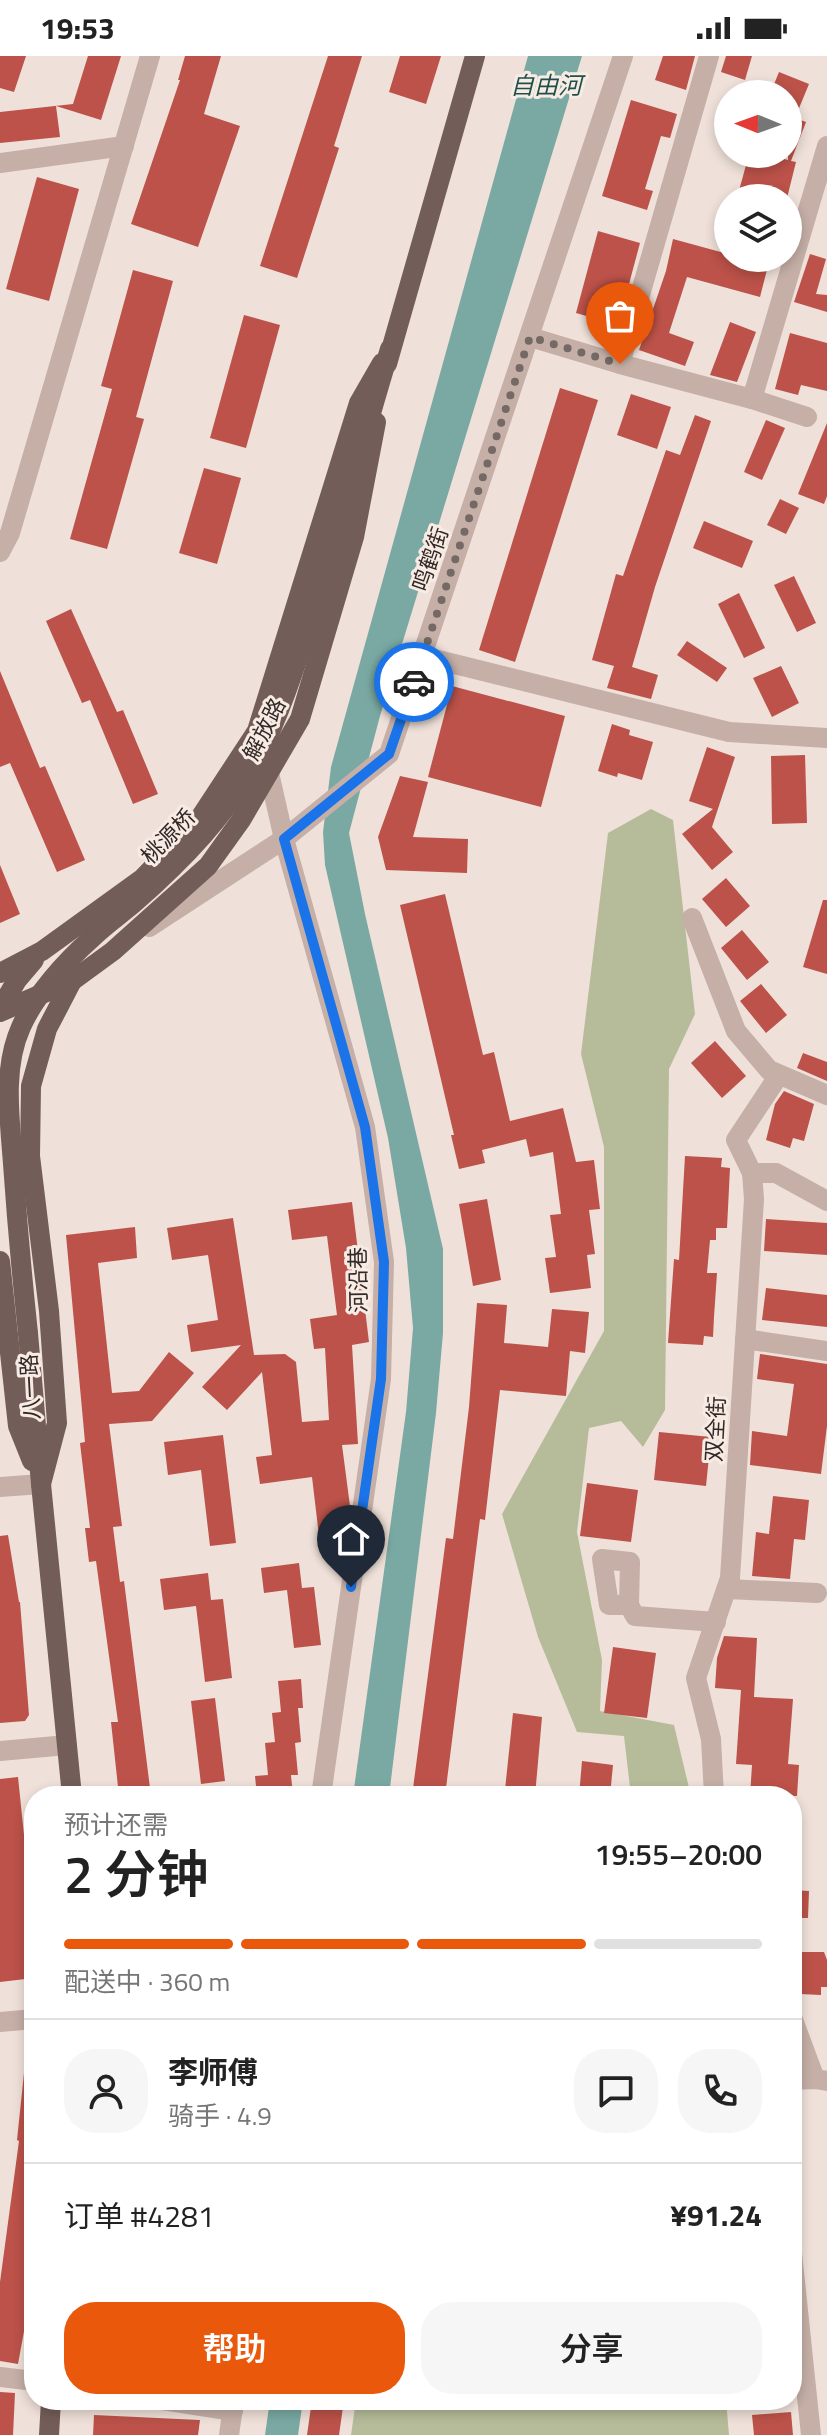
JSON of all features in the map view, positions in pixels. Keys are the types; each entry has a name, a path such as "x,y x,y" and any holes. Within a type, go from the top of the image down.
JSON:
{"main road":[{"name":"解放路","path":"0,1012 72,981 113,951 208,866 241,820 300,719 354,537 390,349 475,56"},
{"name":"解放路","path":"0,973 42,951 143,878 198,821 257,731 359,403 390,349"},
{"name":"桃源桥","path":"41,1484 18,1240 9,1102 12,1059 21,1027 49,982 91,938 133,905 184,857 221,814 258,757 292,677 335,546 361,442 390,349"},
{"path":"30,1156 9,1037 0,1012 17,980 42,951"},
{"name":"八一路","path":"71,1786 41,1484 57,1423 49,1311 30,1156 31,1086 47,1029 72,981"},
{"path":"0,1261 18,1426 41,1484"},
{"path":"49,2435 50,2410"}],"street":[{"path":"0,552 10,533 150,56"},
{"name":"鸣鹤街","path":"113,951 284,839 389,754 623,56"},
{"path":"620,364 709,56"},
{"path":"0,163 124,146"},
{"path":"752,399 818,207 827,146"},
{"path":"530,337 807,417"},
{"path":"422,656 729,732 827,738"},
{"name":"河沿巷","path":"269,773 284,839 365,1127 384,1262 381,1379 322,1786"},
{"path":"692,918 736,1031 769,1070 827,1095"},
{"name":"双全街","path":"713,1786 711,1739 696,1678 730,1578 754,1199 752,1173 736,1140 779,1075"},
{"path":"752,1173 776,1173 827,1201"},
{"path":"745,1339 827,1351"},
{"path":"0,1487 41,1484"},
{"path":"727,1589 817,1593"},
{"path":"629,1605 635,1616 716,1622"},
{"path":"0,1751 67,1745"},
{"path":"0,2022 24,2020"},
{"path":"802,2039 821,2080"},
{"path":"802,2349 811,2435"},
{"path":"0,2377 24,2380"},
{"path":"229,2435 233,2410"}],"green space":[{"path":"651,809 673,820 695,1014 669,1069 665,1410 643,1447 621,1421 589,1428 577,1532 602,1660 600,1711 674,1725 689,1786 630,1786 624,1736 577,1732 538,1637 502,1514 604,1331 604,1147 581,1054 608,833"},
{"path":"355,2410 727,2410 729,2435 351,2435"}],"water":[{"name":"自由河","path":"528,56 582,56 380,716 349,833 443,1249 443,1333 436,1413 390,1786 354,1786 406,1412 413,1328 406,1248 388,1138 325,865 323,832 331,767"},
{"path":"269,2410 302,2410 298,2435 265,2435"}],"building":[{"path":"0,56 26,56 14,92 0,88"},
{"path":"88,56 121,56 101,120 56,106 60,137 0,143 0,112 73,104"},
{"path":"185,56 221,56 204,114 240,126 198,247 131,224 180,80"},
{"path":"328,56 362,56 334,146 339,148 297,278 260,266"},
{"path":"400,56 441,56 426,104 389,92"},
{"path":"663,56 695,56 686,90 655,80"},
{"path":"726,56 752,56 745,80 721,72"},
{"path":"779,72 799,80 776,80"},
{"path":"802,81 809,84 802,101"},
{"path":"631,100 677,114 670,138 661,136 645,189 653,191 647,210 602,196"},
{"path":"745,168 794,168 790,184 741,184"},
{"path":"37,177 79,189 49,301 6,289"},
{"path":"598,231 640,243 618,325 576,313"},
{"path":"673,239 714,250 714,272 766,272 760,297 687,277 669,333 694,342 685,366 639,350 666,271"},
{"path":"810,254 826,259 816,294 827,295 827,312 794,302"},
{"path":"133,270 173,281 136,417 144,419 107,549 70,539 112,389 101,386"},
{"path":"244,315 280,325 246,448 210,438"},
{"path":"730,322 756,332 737,382 710,375"},
{"path":"790,333 827,343 827,391 801,385 798,395 775,389"},
{"path":"560,388 598,400 515,662 479,650"},
{"path":"631,394 671,407 657,449 617,435"},
{"path":"695,415 711,421 655,587 632,667 658,675 651,699 607,688 614,666 592,660 616,574 623,576 666,450 680,455"},
{"path":"766,420 785,428 762,480 744,472"},
{"path":"827,423 827,496 824,504 798,494"},
{"path":"204,468 241,478 217,564 179,553"},
{"path":"780,499 799,508 786,534 767,525"},
{"path":"704,521 753,541 742,568 693,548"},
{"path":"794,576 816,623 797,632 774,585"},
{"path":"739,593 765,648 744,658 718,604"},
{"path":"71,609 117,712 123,710 158,794 133,804 90,700 82,703 46,621"},
{"path":"687,641 727,668 717,682 677,655"},
{"path":"781,666 799,703 772,717 753,678"},
{"path":"0,671 40,768 45,766 85,860 57,872 10,763 0,767"},
{"path":"452,686 565,716 541,807 428,777"},
{"path":"612,724 630,730 629,735 653,742 642,780 598,771"},
{"path":"707,747 735,757 712,827 733,852 712,870 682,834 713,809 689,801"},
{"path":"805,755 807,823 772,824 771,756"},
{"path":"400,776 428,782 413,837 468,839 467,873 386,870 378,837"},
{"path":"0,865 20,914 0,923"},
{"path":"726,878 750,906 726,927 702,899"},
{"path":"445,894 483,1055 494,1052 510,1121 563,1108 576,1162 594,1160 600,1209 589,1210 595,1254 587,1255 591,1288 550,1293 545,1258 556,1257 550,1215 561,1214 553,1152 530,1157 526,1139 482,1150 485,1163 459,1169 451,1135 454,1135 400,905"},
{"path":"823,900 827,900 827,974 803,967"},
{"path":"742,930 769,962 747,980 721,948"},
{"path":"761,984 787,1015 766,1033 740,1001"},
{"path":"715,1041 746,1076 722,1098 691,1063"},
{"path":"803,1053 827,1062 827,1081 797,1068"},
{"path":"784,1091 814,1104 804,1141 793,1138 790,1148 766,1140 775,1104"},
{"path":"685,1156 722,1158 721,1167 730,1168 727,1228 716,1228 716,1240 710,1240 707,1273 717,1273 713,1337 704,1336 703,1345 668,1343 674,1259 679,1260"},
{"path":"487,1199 501,1280 473,1286 459,1204"},
{"path":"352,1202 369,1342 352,1345 358,1444 342,1445 350,1506 346,1532 319,1536 312,1477 260,1484 256,1457 272,1455 262,1372 227,1410 202,1387 241,1345 191,1352 187,1325 218,1320 208,1255 172,1260 167,1228 233,1218 254,1355 285,1354 296,1362 302,1422 329,1420 325,1348 314,1349 310,1319 337,1315 327,1236 292,1240 288,1210"},
{"path":"766,1219 827,1223 827,1255 764,1251"},
{"path":"135,1227 137,1258 98,1263 112,1393 139,1391 169,1352 194,1373 152,1421 109,1424 122,1526 113,1527 120,1582 124,1581 150,1786 118,1786 111,1722 118,1722 96,1561 89,1562 85,1528 90,1528 80,1443 85,1442 66,1235"},
{"path":"766,1288 827,1295 827,1327 762,1320"},
{"path":"477,1303 507,1305 504,1343 548,1347 552,1309 589,1312 585,1353 570,1351 566,1396 500,1390 485,1520 480,1519 446,1786 413,1786 446,1538 453,1539 469,1407"},
{"path":"760,1354 827,1364 827,1426 821,1474 750,1465 752,1431 787,1436 794,1384 757,1379"},
{"path":"659,1432 711,1437 706,1486 654,1480"},
{"path":"223,1435 236,1543 210,1546 201,1470 168,1475 164,1442"},
{"path":"587,1483 638,1490 631,1542 580,1536"},
{"path":"773,1496 809,1500 805,1540 794,1539 790,1579 752,1576 756,1532 769,1534"},
{"path":"8,1535 20,1602 29,1715 25,1721 0,1723 0,1536"},
{"path":"299,1563 302,1588 314,1587 321,1645 294,1648 287,1590 264,1593 261,1568"},
{"path":"208,1573 211,1600 223,1599 232,1678 205,1682 196,1606 164,1610 160,1579"},
{"path":"724,1636 757,1638 754,1697 793,1699 788,1764 799,1765 798,1786 751,1786 752,1765 736,1764 741,1690 715,1688 717,1658"},
{"path":"613,1647 656,1653 647,1718 604,1713"},
{"path":"301,1679 303,1708 298,1708 301,1742 295,1743 298,1775 291,1775 292,1786 256,1786 255,1776 268,1775 265,1743 275,1742 272,1713 281,1712 278,1681"},
{"path":"215,1698 225,1781 201,1784 191,1701"},
{"path":"513,1713 542,1717 536,1786 505,1786"},
{"path":"582,1761 613,1765 611,1786 580,1786"},
{"path":"18,1777 24,1835 24,1979 0,1982 0,1779"},
{"path":"802,1891 809,1891 808,1918 802,1918"},
{"path":"802,1952 824,1952 827,1987 821,1987 821,1995 802,1994"},
{"path":"24,2073 24,2331 18,2364 0,2361 0,2282"},
{"path":"0,2392 15,2393 13,2435 0,2435"},
{"path":"311,2410 343,2410 339,2435 307,2435"},
{"path":"791,2412 793,2435 754,2435 752,2415"},
{"path":"94,2415 200,2420 198,2435 93,2435"}],"way so far":[{"path":"414,682 530,337 620,364"}],"route":[{"path":"351,1587 381,1379 384,1262 365,1127 284,839 389,754 414,682"}]}
